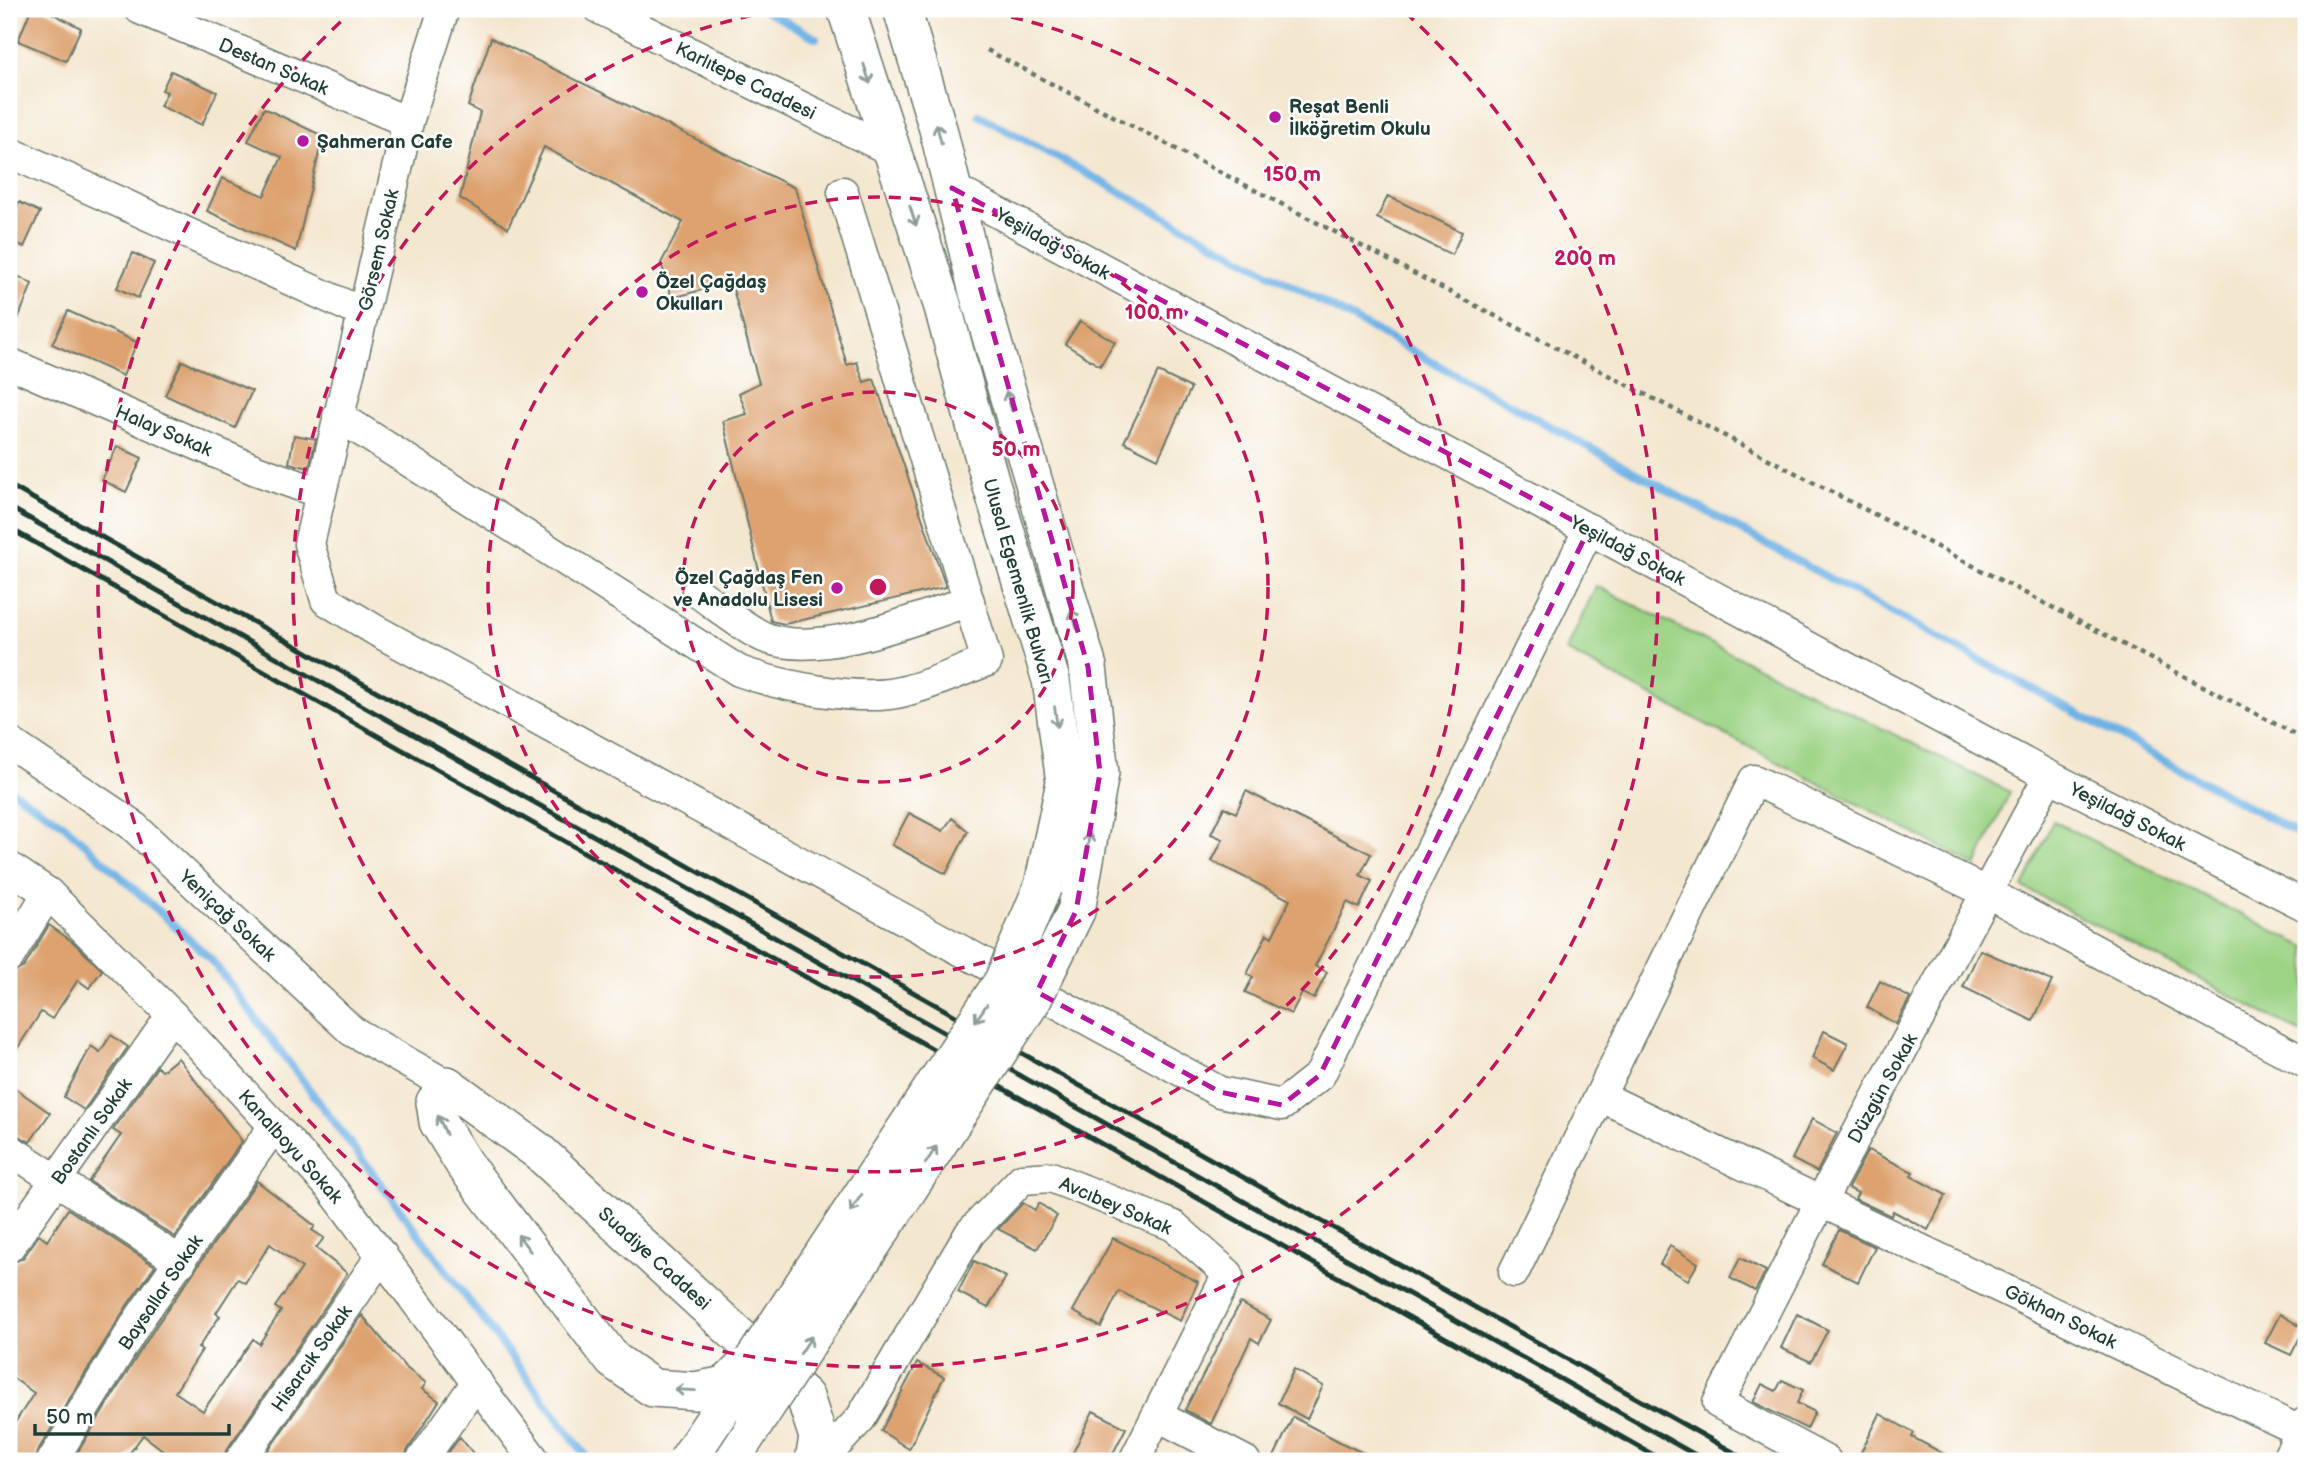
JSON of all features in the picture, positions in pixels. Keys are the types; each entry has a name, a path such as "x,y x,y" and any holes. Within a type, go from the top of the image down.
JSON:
{"main road":[{"name":"Ulusal Egemenlik Bulvarı","path":"761,1348 1003,981 1043,886 1065,782 1051,680 990,480 942,304 846,9"},
{"path":"730,1461 1033,999 1076,911 1100,774 1088,667 982,305 902,9"},
{"path":"447,1085 435,1102 438,1122 464,1164 613,1360 653,1388 695,1391 726,1385 761,1348"},
{"name":"Suadiye Caddesi","path":"447,1085 538,1151 805,1396 818,1437 814,1461"},
{"path":"687,1461 761,1348"}],"street":[{"name":"Destan Sokak","path":"140,9 408,122"},
{"name":"Görsem Sokak","path":"444,9 408,122 309,544 326,600 374,630 1220,1091 1282,1105 1320,1075 1589,529"},
{"name":"Karlıtepe Caddesi","path":"600,9 892,151"},
{"path":"9,152 363,313"},
{"name":"Yeşildağ Sokak","path":"952,188 2049,776 2306,906"},
{"path":"338,416 739,671 766,681 858,694 904,692 987,661 843,192"},
{"name":"Halay Sokak","path":"9,363 256,470 320,493"},
{"path":"696,592 767,639 794,643 860,637 969,601"},
{"name":"Yeniçağ Sokak","path":"9,742 131,824 352,1031 447,1085"},
{"name":"Düzgün Sokak","path":"1826,1461 1718,1403 1821,1201 2049,776"},
{"path":"1514,1272 1754,780 1988,893 2306,1063"},
{"name":"Kanalboyu Sokak","path":"9,867 48,893 172,1015 331,1188 535,1461"},
{"path":"9,957 48,893"},
{"name":"Bostanlı Sokak","path":"9,1247 172,1015"},
{"name":"Gökhan Sokak","path":"1600,1096 2305,1429"},
{"name":"Baysallar Sokak","path":"52,1461 141,1316 274,1126"},
{"path":"9,1149 181,1262"},
{"name":"Avcıbey Sokak","path":"821,1461 860,1418 970,1234 1022,1179 1051,1177 1174,1226 1228,1274 1134,1461"},
{"name":"Hisarcık Sokak","path":"240,1461 382,1255"},
{"path":"421,1461 477,1382"},
{"path":"1158,1416 1245,1461"},
{"path":"2286,1461 2305,1429"}],"path":[{"path":"987,50 2306,740"}],"highlighted area":[{"path":"952,188 1589,529 1320,1075 1282,1105 1220,1092 1037,992 1076,911 1100,773 1088,667"}],"green space":[{"path":"1596,586 2010,792 1976,866 1566,651"},
{"path":"2053,821 2306,947 2306,1035 2023,887"}],"building":[{"path":"31,9 44,9 81,28 66,61 18,41"},
{"name":"Özel Çağdaş Okulları","path":"491,38 795,188 847,365 857,362 864,382 874,379 946,587 785,624 771,621 723,421 747,414 739,393 759,383 731,282 672,298 661,263 683,222 544,147 508,228 460,198 480,112 468,106"},
{"path":"171,71 217,92 202,125 160,106 167,92 162,90"},
{"path":"264,108 323,136 296,251 207,211 222,178 264,196 282,157 248,141"},
{"path":"1388,196 1462,232 1452,255 1377,218"},
{"path":"19,202 40,212 24,247 9,240 9,225"},
{"path":"133,253 154,263 138,298 117,288"},
{"path":"9,271 32,284 10,339 9,339"},
{"path":"68,311 137,342 123,376 52,344"},
{"path":"1080,321 1115,342 1100,366 1065,344"},
{"path":"182,361 252,391 235,428 165,395"},
{"path":"1158,372 1191,388 1158,459 1124,442"},
{"path":"294,435 316,439 309,468 289,463"},
{"path":"117,446 142,458 126,492 102,480"},
{"path":"1246,791 1371,854 1360,875 1372,881 1359,908 1347,902 1315,966 1327,972 1314,999 1302,993 1291,1014 1245,992 1253,977 1247,974 1267,934 1272,937 1290,900 1212,861 1223,839 1211,834 1224,807 1236,813"},
{"path":"909,813 943,831 952,818 968,831 946,874 892,845"},
{"path":"49,925 73,942 102,970 89,988 78,980 52,1019 41,1012 9,1061 9,974 24,967"},
{"path":"1980,950 2052,981 2033,1021 1963,987"},
{"path":"1880,981 1910,998 1896,1024 1867,1007"},
{"path":"1824,1031 1848,1043 1834,1070 1812,1058"},
{"path":"111,1035 128,1047 84,1110 64,1097 91,1046 100,1052"},
{"path":"178,1058 242,1141 175,1237 89,1181 121,1135 113,1130 157,1067 162,1071"},
{"path":"9,1084 50,1113 30,1142 9,1131"},
{"path":"1812,1119 1837,1133 1817,1172 1792,1159"},
{"path":"1868,1150 1913,1172 1911,1176 1946,1195 1928,1230 1893,1211 1891,1216 1855,1199 1858,1193 1848,1188"},
{"path":"257,1181 315,1226 312,1230 324,1238 316,1248 347,1273 226,1451 223,1461 177,1461 143,1435 124,1461 72,1461 156,1326","holes":["270,1244 302,1268 275,1307 281,1311 259,1344 253,1339 203,1411 175,1392 202,1350 198,1348 220,1316 216,1313 238,1279 245,1283"]},
{"path":"1023,1203 1035,1210 1039,1203 1057,1216 1037,1249 998,1229"},
{"path":"68,1209 155,1266 126,1307 37,1452 35,1461 9,1461 9,1432 34,1393 9,1375 9,1264 23,1258 39,1235 47,1241"},
{"path":"1839,1230 1875,1247 1858,1282 1822,1264"},
{"path":"1113,1238 1198,1282 1180,1321 1119,1291 1101,1327 1073,1311"},
{"path":"1670,1246 1698,1263 1688,1280 1660,1264"},
{"path":"1740,1258 1766,1271 1755,1291 1730,1278"},
{"path":"974,1261 1006,1277 988,1308 958,1292"},
{"path":"1240,1303 1271,1320 1259,1343 1251,1338 1211,1424 1185,1410"},
{"path":"1797,1314 1828,1330 1811,1362 1781,1348"},
{"path":"2280,1314 2304,1329 2291,1355 2265,1343"},
{"path":"362,1315 405,1367 426,1383 422,1389 439,1401 407,1451 404,1461 261,1461"},
{"path":"917,1363 944,1377 909,1449 881,1431"},
{"path":"1294,1369 1323,1386 1307,1419 1278,1403"},
{"path":"1782,1380 1803,1390 1797,1403 1815,1412 1807,1429 1753,1402 1762,1384 1776,1391"},
{"path":"1093,1411 1126,1428 1109,1461 1069,1461"},
{"path":"1880,1414 1914,1433 1912,1437 1957,1461 1873,1461 1860,1454"},
{"path":"1293,1417 1344,1444 1380,1461 1272,1461"},
{"path":"460,1437 479,1461 442,1461"}],"waterway":[{"path":"763,9 816,38"},
{"path":"979,115 2306,838"},
{"path":"9,789 62,823 210,958 590,1461"}],"railway":[{"path":"9,485 1749,1461"},
{"path":"9,507 1706,1461"},
{"path":"9,528 1664,1461"}],"place":[{"name":"Reşat Benli İlköğretim Okulu","path":"1275,117"},
{"name":"Şahmeran Cafe","path":"303,141"},
{"name":"Özel Çağdaş Okulları","path":"642,292"},
{"name":"Özel Çağdaş Fen ve Anadolu Lisesi","path":"837,588"}]}
